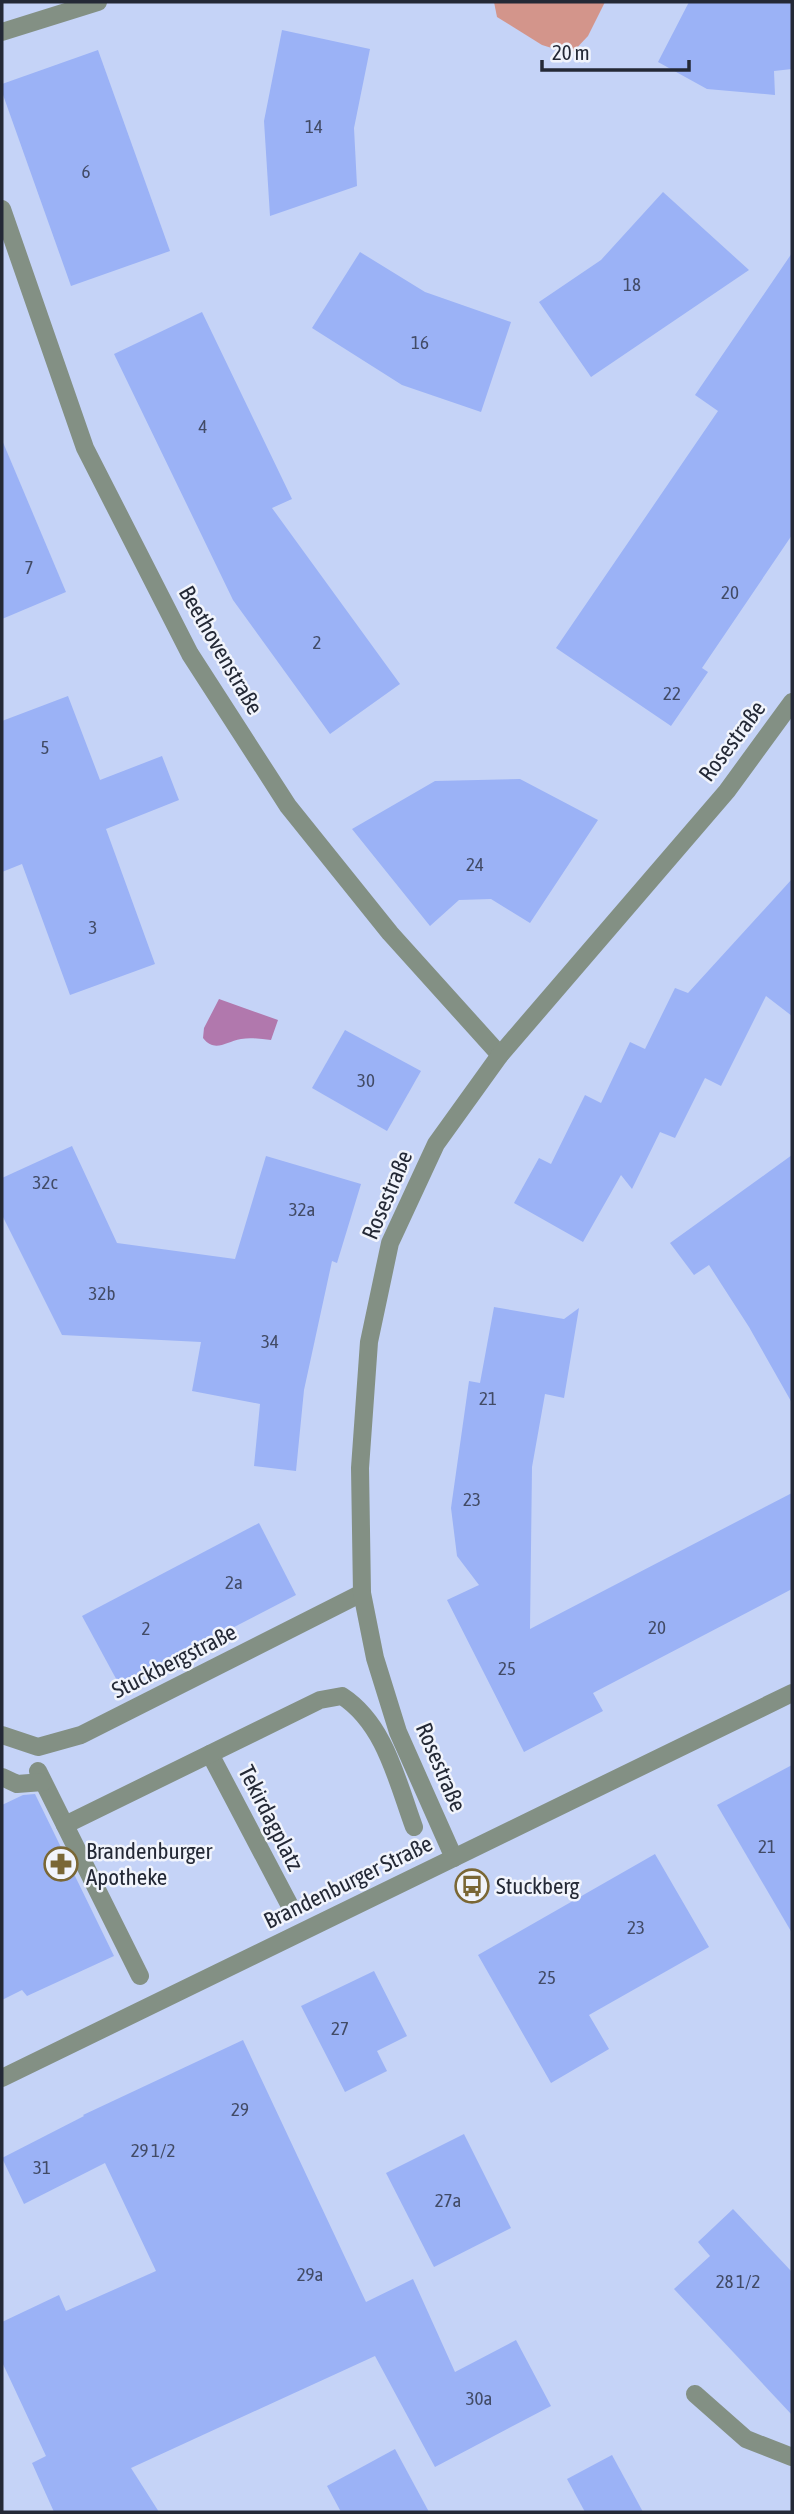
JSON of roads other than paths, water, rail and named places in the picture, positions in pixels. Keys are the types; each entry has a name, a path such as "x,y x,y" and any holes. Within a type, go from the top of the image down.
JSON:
{"street":[{"path":"2,32 98,2"},
{"name":"Beethovenstraße","path":"2,209 85,448 190,654 288,806 390,933 500,1055"},
{"name":"Rosestraße","path":"454,1857 398,1732 375,1658 362,1593 360,1468 369,1342 390,1243 436,1144 500,1055 727,792 792,702"},
{"name":"Stuckbergstraße","path":"2,1735 38,1747 81,1735 362,1593"},
{"name":"Tekirdagplatz","path":"65,1825 210,1754 317,1692 365,1702 414,1827"},
{"name":"Brandenburger Straße","path":"2,2078 792,1693"},
{"name":"Tekirdagplatz","path":"210,1754 289,1904"},
{"path":"2,1777 17,1784 41,1776 140,1976"},
{"path":"695,2394 746,2439 792,2457"}],"place":[{"name":"Brandenburger Apotheke","path":"61,1864"},
{"name":"Stuckberg","path":"472,1886"}]}
